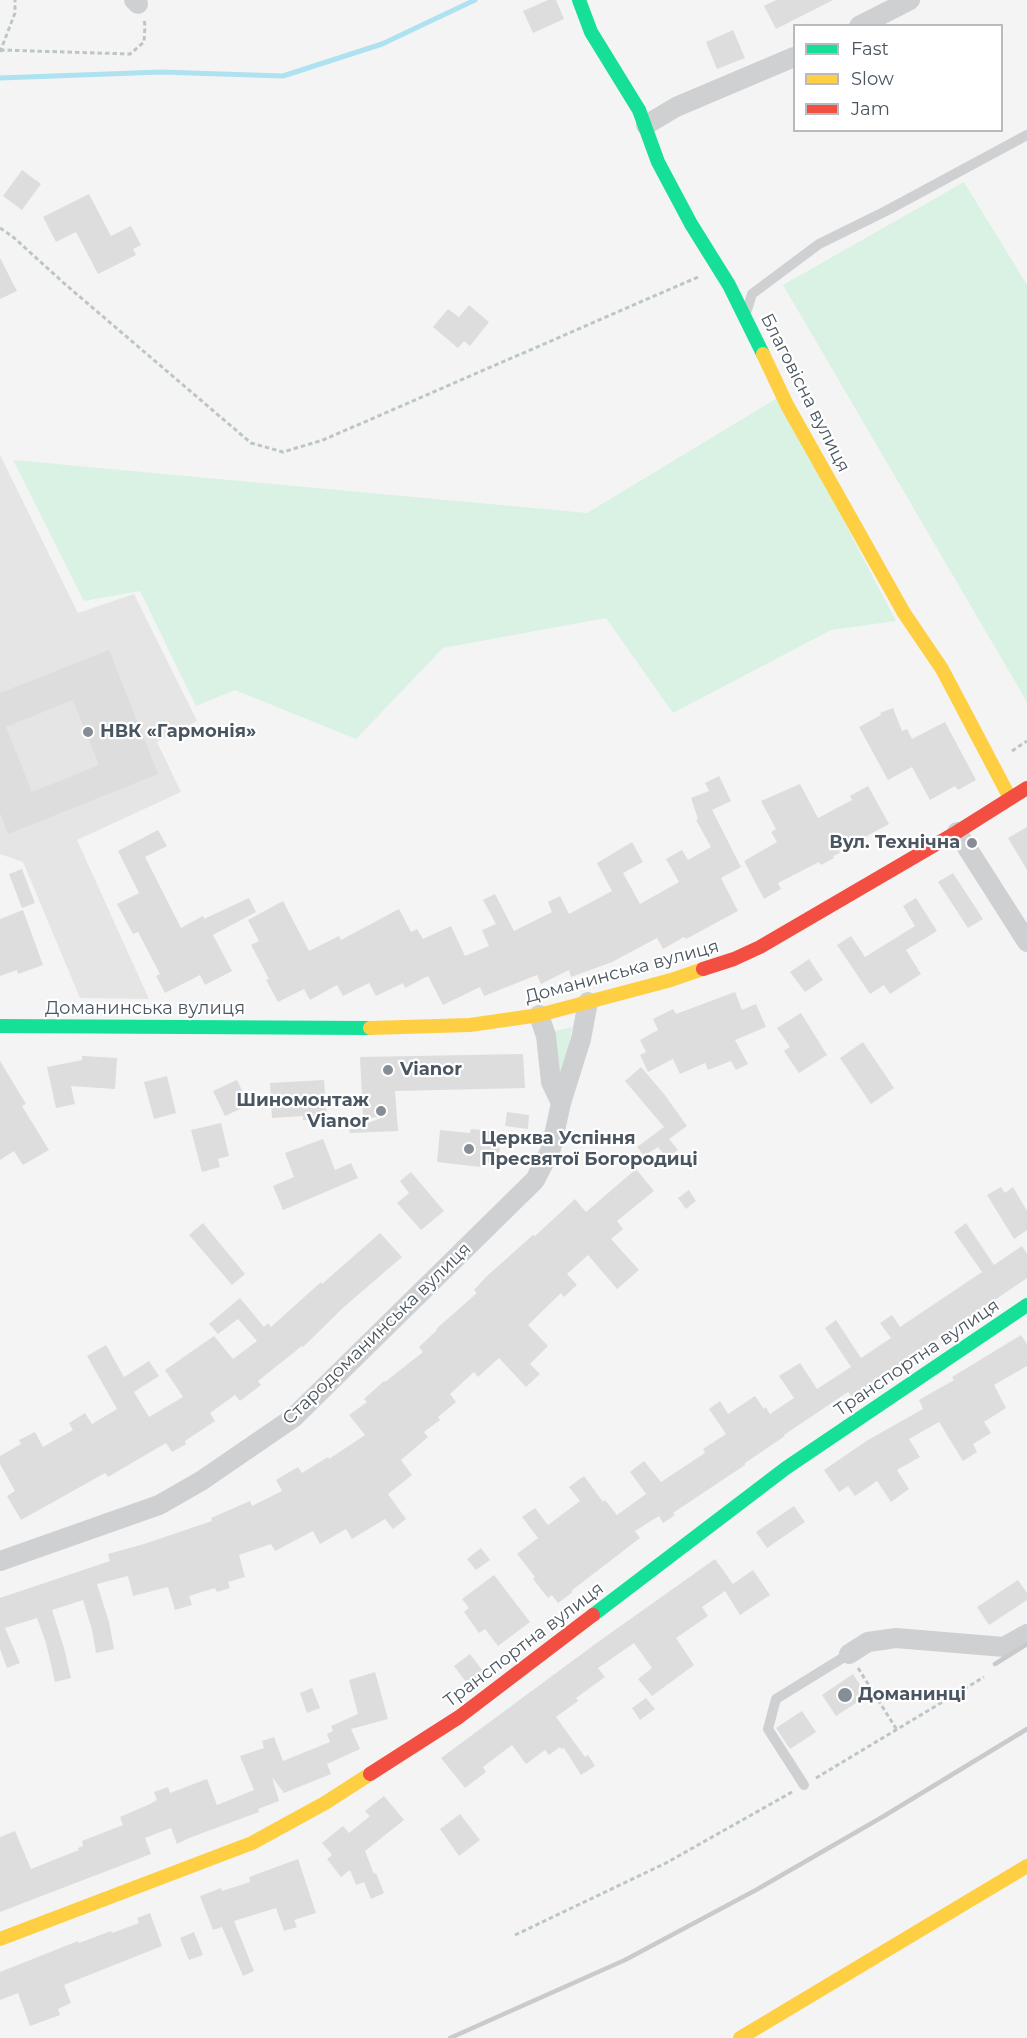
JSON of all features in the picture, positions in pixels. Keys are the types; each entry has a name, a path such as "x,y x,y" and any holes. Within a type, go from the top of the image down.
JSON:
{"street":[{"name":"Благовісна вулиця","path":"579,0 591,32 639,110 658,162 745,316 787,405 904,613 942,669 1010,798"},
{"path":"863,24 910,0"},
{"path":"646,125 676,107 793,58"},
{"name":"Доманинська вулиця","path":"0,1026 406,1028 470,1025 539,1015 671,980 752,951 957,832 1027,788"},
{"path":"957,832 1027,942"},
{"name":"Стародоманинська вулиця","path":"0,1561 159,1505 201,1481 293,1418 535,1180 551,1149 561,1103 581,1039 588,1002"},
{"path":"539,1015 546,1036 551,1082 561,1103"},
{"name":"Транспортна вулиця","path":"0,1938 252,1843 325,1803 459,1717 786,1468 1027,1305"},
{"path":"849,1654 868,1642 896,1638 1004,1647 1027,1634"},
{"path":"740,2038 1027,1866"}],"lane":[{"path":"745,316 752,294 819,244 886,211 1027,135"},
{"path":"804,1785 768,1730 776,1699 849,1654"}],"path":[{"path":"15,0 15,13 0,51 130,54 144,42 145,26 136,2"},
{"path":"0,228 251,443 283,452 324,440 719,268"},
{"path":"849,1654 897,1730"},
{"path":"515,1935 666,1863 804,1785 984,1677"}],"shaded area":[{"name":"НВК «Гармонія»","path":"0,455 78,613 134,594 197,721 157,742 181,792 77,840 149,999 80,998 23,862 0,854"}],"green space":[{"path":"964,182 1027,285 1027,702 783,285"},
{"path":"779,397 896,621 831,630 673,713 606,618 443,648 356,739 235,690 196,706 140,591 84,601 13,460 587,513"},
{"path":"572,1027 562,1083 558,1083 555,1031"}],"building":[{"path":"548,0 556,0 564,19 533,33 523,11"},
{"path":"776,0 833,0 776,29 764,6"},
{"path":"733,30 745,58 717,69 706,42"},
{"path":"22,170 41,184 22,210 3,196"},
{"path":"89,194 111,236 131,226 141,245 133,249 136,255 98,274 76,232 56,242 43,217"},
{"path":"0,258 17,291 0,299"},
{"path":"469,305 489,322 470,346 464,341 458,348 433,327 448,309 459,317"},
{"path":"109,650 158,774 8,834 0,813 0,693","holes":["73,700 99,765 32,792 6,727"]},
{"path":"893,708 902,731 907,729 912,739 945,722 976,780 958,790 955,786 930,800 912,767 888,780 859,727 881,715 880,713"},
{"path":"719,776 731,801 712,810 741,867 721,878 738,911 663,949 657,938 612,962 571,977 569,970 541,984 537,975 484,996 480,987 443,1005 428,976 405,988 403,983 376,996 369,983 343,996 337,985 310,1000 304,989 278,1002 251,945 259,941 248,920 283,901 309,951 339,936 341,940 399,909 411,932 417,929 423,939 451,926 465,956 489,946 482,930 496,924 483,900 495,894 514,931 552,912 548,902 560,896 569,914 612,891 597,863 632,842 643,862 623,873 640,904 679,882 666,859 682,850 688,860 711,847 696,820 698,819 691,798 709,791 705,783"},
{"path":"800,784 818,818 852,800 850,796 868,786 889,824 839,851 840,853 833,856 834,858 821,865 819,862 778,883 781,889 764,899 744,861 777,842 771,832 776,829 761,801"},
{"path":"1027,827 1027,870 1008,838"},
{"path":"158,830 167,846 145,857 181,928 203,916 204,919 249,898 256,912 213,935 232,971 205,985 200,975 165,993 156,976 160,974 138,932 133,934 117,904 139,893 118,851"},
{"path":"22,869 35,903 22,908 9,874"},
{"path":"953,873 983,919 968,928 938,882"},
{"path":"916,898 937,931 906,950 921,974 890,994 884,985 870,994 837,945 851,936 865,957 915,926 903,906"},
{"path":"23,910 43,965 18,974 17,970 0,976 0,919"},
{"path":"809,959 823,980 805,992 790,972"},
{"path":"735,992 742,1010 756,1004 766,1027 735,1040 748,1064 736,1070 731,1061 708,1070 705,1063 680,1074 673,1059 648,1072 640,1055 646,1052 640,1040 658,1030 653,1019 673,1009 676,1014"},
{"path":"801,1013 827,1055 799,1073 784,1051 790,1047 777,1028"},
{"path":"863,1042 894,1088 871,1104 840,1058"},
{"path":"523,1054 525,1088 395,1091 398,1131 350,1133 349,1130 384,1117 363,1118 360,1057"},
{"path":"82,1056 117,1058 115,1089 71,1086 75,1104 56,1108 47,1067 82,1060"},
{"path":"0,1061 26,1104 22,1106 49,1150 23,1165 14,1151 0,1160"},
{"path":"641,1067 687,1126 669,1139 678,1150 667,1158 658,1147 644,1156 637,1147 664,1127 625,1081"},
{"path":"167,1076 176,1113 154,1119 144,1082"},
{"path":"237,1080 249,1105 225,1116 213,1091"},
{"path":"324,1080 327,1119 303,1120 303,1116 272,1118 270,1083"},
{"path":"507,1112 529,1115 528,1129 505,1126"},
{"path":"221,1123 229,1156 218,1159 220,1167 202,1172 191,1130"},
{"name":"Церква Успіння Пресвятої Богородиці","path":"471,1129 492,1131 500,1150 492,1163 481,1162 481,1167 437,1162 440,1130 470,1133"},
{"path":"323,1139 335,1170 351,1163 358,1178 283,1210 273,1186 294,1177 285,1153"},
{"path":"636,1169 654,1191 617,1221 623,1229 611,1239 639,1270 617,1289 588,1255 567,1274 577,1285 564,1297 561,1293 528,1325 548,1346 530,1364 540,1374 526,1387 499,1358 478,1377 474,1372 450,1394 456,1402 438,1417 440,1420 424,1432 428,1437 401,1460 412,1475 388,1494 406,1519 393,1529 385,1519 352,1539 346,1529 320,1544 313,1531 275,1551 271,1544 239,1555 245,1577 228,1582 230,1588 217,1592 215,1588 189,1596 192,1605 175,1610 168,1587 133,1596 128,1576 97,1584 109,1622 114,1649 96,1653 83,1600 52,1610 71,1678 55,1682 46,1643 37,1618 5,1628 20,1663 7,1668 0,1649 0,1598 110,1561 108,1554 212,1521 211,1518 250,1501 252,1506 282,1491 276,1480 298,1467 302,1473 328,1457 329,1459 365,1435 349,1415 367,1402 364,1399 384,1381 423,1352 419,1347 477,1293 474,1290 487,1276 575,1199 586,1212"},
{"path":"411,1172 444,1211 421,1230 397,1203 409,1193 400,1181"},
{"path":"1001,1187 1005,1193 1013,1187 1027,1211 1027,1230 1014,1239 987,1195"},
{"path":"689,1190 696,1201 686,1209 678,1198"},
{"path":"203,1223 245,1274 232,1285 189,1235"},
{"path":"966,1223 994,1265 1022,1246 1027,1254 1027,1278 852,1397 848,1392 784,1435 745,1465 673,1513 675,1515 663,1523 659,1516 635,1531 640,1538 558,1603 552,1595 548,1598 517,1554 538,1538 522,1517 535,1508 548,1525 580,1501 569,1487 584,1476 603,1502 605,1500 617,1515 646,1494 630,1472 644,1461 661,1482 705,1453 703,1449 726,1434 709,1409 720,1401 728,1414 755,1396 770,1414 794,1398 779,1376 800,1363 817,1389 851,1367 825,1328 836,1320 861,1358 891,1338 880,1323 892,1315 900,1327 982,1272 954,1232"},
{"path":"380,1233 402,1257 344,1307 303,1347 258,1381 261,1385 240,1401 235,1395 210,1413 215,1421 172,1452 166,1443 108,1477 105,1473 21,1520 7,1496 15,1491 0,1464 0,1456 21,1444 19,1440 35,1432 43,1447 73,1430 69,1423 85,1413 92,1424 117,1409 87,1356 106,1345 124,1377 149,1361 159,1376 134,1392 149,1417 183,1397 165,1370 214,1336 233,1359 257,1341 238,1319 218,1334 209,1324 240,1298 264,1327 268,1323 271,1327"},
{"path":"1021,1335 1027,1344 1027,1366 994,1385 1006,1408 984,1422 991,1433 973,1444 977,1452 963,1461 939,1422 909,1439 920,1457 897,1470 909,1489 891,1502 877,1481 855,1496 848,1486 839,1492 824,1470 868,1440 923,1409 919,1400 954,1380 952,1377"},
{"path":"794,1506 805,1522 767,1548 756,1532"},
{"path":"481,1548 490,1560 476,1570 467,1559"},
{"path":"715,1559 733,1584 753,1570 770,1595 740,1615 725,1591 702,1607 708,1616 676,1638 694,1665 652,1696 638,1679 652,1668 634,1643 598,1668 605,1677 576,1698 578,1701 556,1717 585,1757 588,1755 595,1766 581,1775 564,1748 560,1747 549,1755 545,1750 526,1764 512,1745 483,1767 486,1772 465,1788 441,1758"},
{"path":"494,1575 530,1622 498,1646 485,1629 479,1633 464,1612 469,1608 462,1599"},
{"path":"1018,1580 1027,1593 1027,1600 989,1625 977,1607"},
{"path":"470,1654 485,1674 469,1686 454,1666"},
{"path":"375,1672 388,1719 351,1729 360,1749 327,1764 331,1774 284,1793 272,1777 279,1801 258,1809 259,1812 177,1844 171,1828 145,1838 151,1854 0,1912 0,1837 15,1831 31,1869 79,1850 78,1848 83,1846 82,1841 123,1825 120,1817 157,1800 154,1792 168,1787 170,1793 207,1779 217,1805 254,1790 240,1756 264,1748 262,1741 274,1737 283,1761 330,1742 327,1734 333,1731 331,1726 358,1714 349,1680"},
{"path":"853,1674 867,1696 836,1716 822,1695"},
{"path":"312,1688 320,1708 307,1713 300,1693"},
{"path":"646,1698 655,1709 640,1720 632,1708"},
{"path":"802,1711 816,1732 790,1749 776,1728"},
{"path":"384,1796 404,1820 365,1851 384,1893 371,1899 364,1882 356,1885 350,1870 341,1877 327,1859 332,1855 322,1843 343,1826 349,1833 370,1816 365,1811"},
{"path":"460,1814 480,1840 459,1856 440,1829"},
{"path":"298,1859 316,1913 294,1920 297,1927 284,1931 276,1908 234,1921 254,1971 243,1976 222,1927 213,1930 200,1896 221,1888 222,1891 250,1882 249,1877"},
{"path":"150,1913 162,1946 64,1985 71,2003 58,2009 60,2015 30,2026 18,1993 0,2000 0,1972 78,1941 79,1943 139,1923 137,1918"},
{"path":"194,1932 203,1955 189,1960 180,1938"}],"waterway":[{"path":"0,78 161,72 283,76 382,44 475,0"}],"railway":[{"path":"995,1664 1027,1644"},
{"path":"450,2038 625,1960 756,1890 1027,1729"}],"traffic: fast":[{"path":"579,0 591,32 639,110 658,162 691,224 729,285 763,354"},
{"path":"0,1026 370,1028"},
{"path":"593,1615 786,1468 1027,1305"}],"traffic: slow":[{"path":"763,354 787,405 904,613 942,669 1010,798"},
{"path":"370,1028 470,1025 539,1015 671,980 703,969"},
{"path":"0,1939 252,1843 325,1803 370,1774"},
{"path":"740,2038 1027,1866"}],"traffic: jam":[{"path":"703,969 734,959 760,947 957,832 1027,788"},
{"path":"370,1774 459,1717 593,1615"}],"place":[{"name":"НВК «Гармонія»","path":"88,732"},
{"name":"Вул. Технічна","path":"972,843"},
{"name":"Vianor","path":"388,1070"},
{"name":"Шиномонтаж Vianor","path":"381,1111"},
{"name":"Церква Успіння Пресвятої Богородиці","path":"469,1149"},
{"name":"Доманинці","path":"845,1695"}]}
